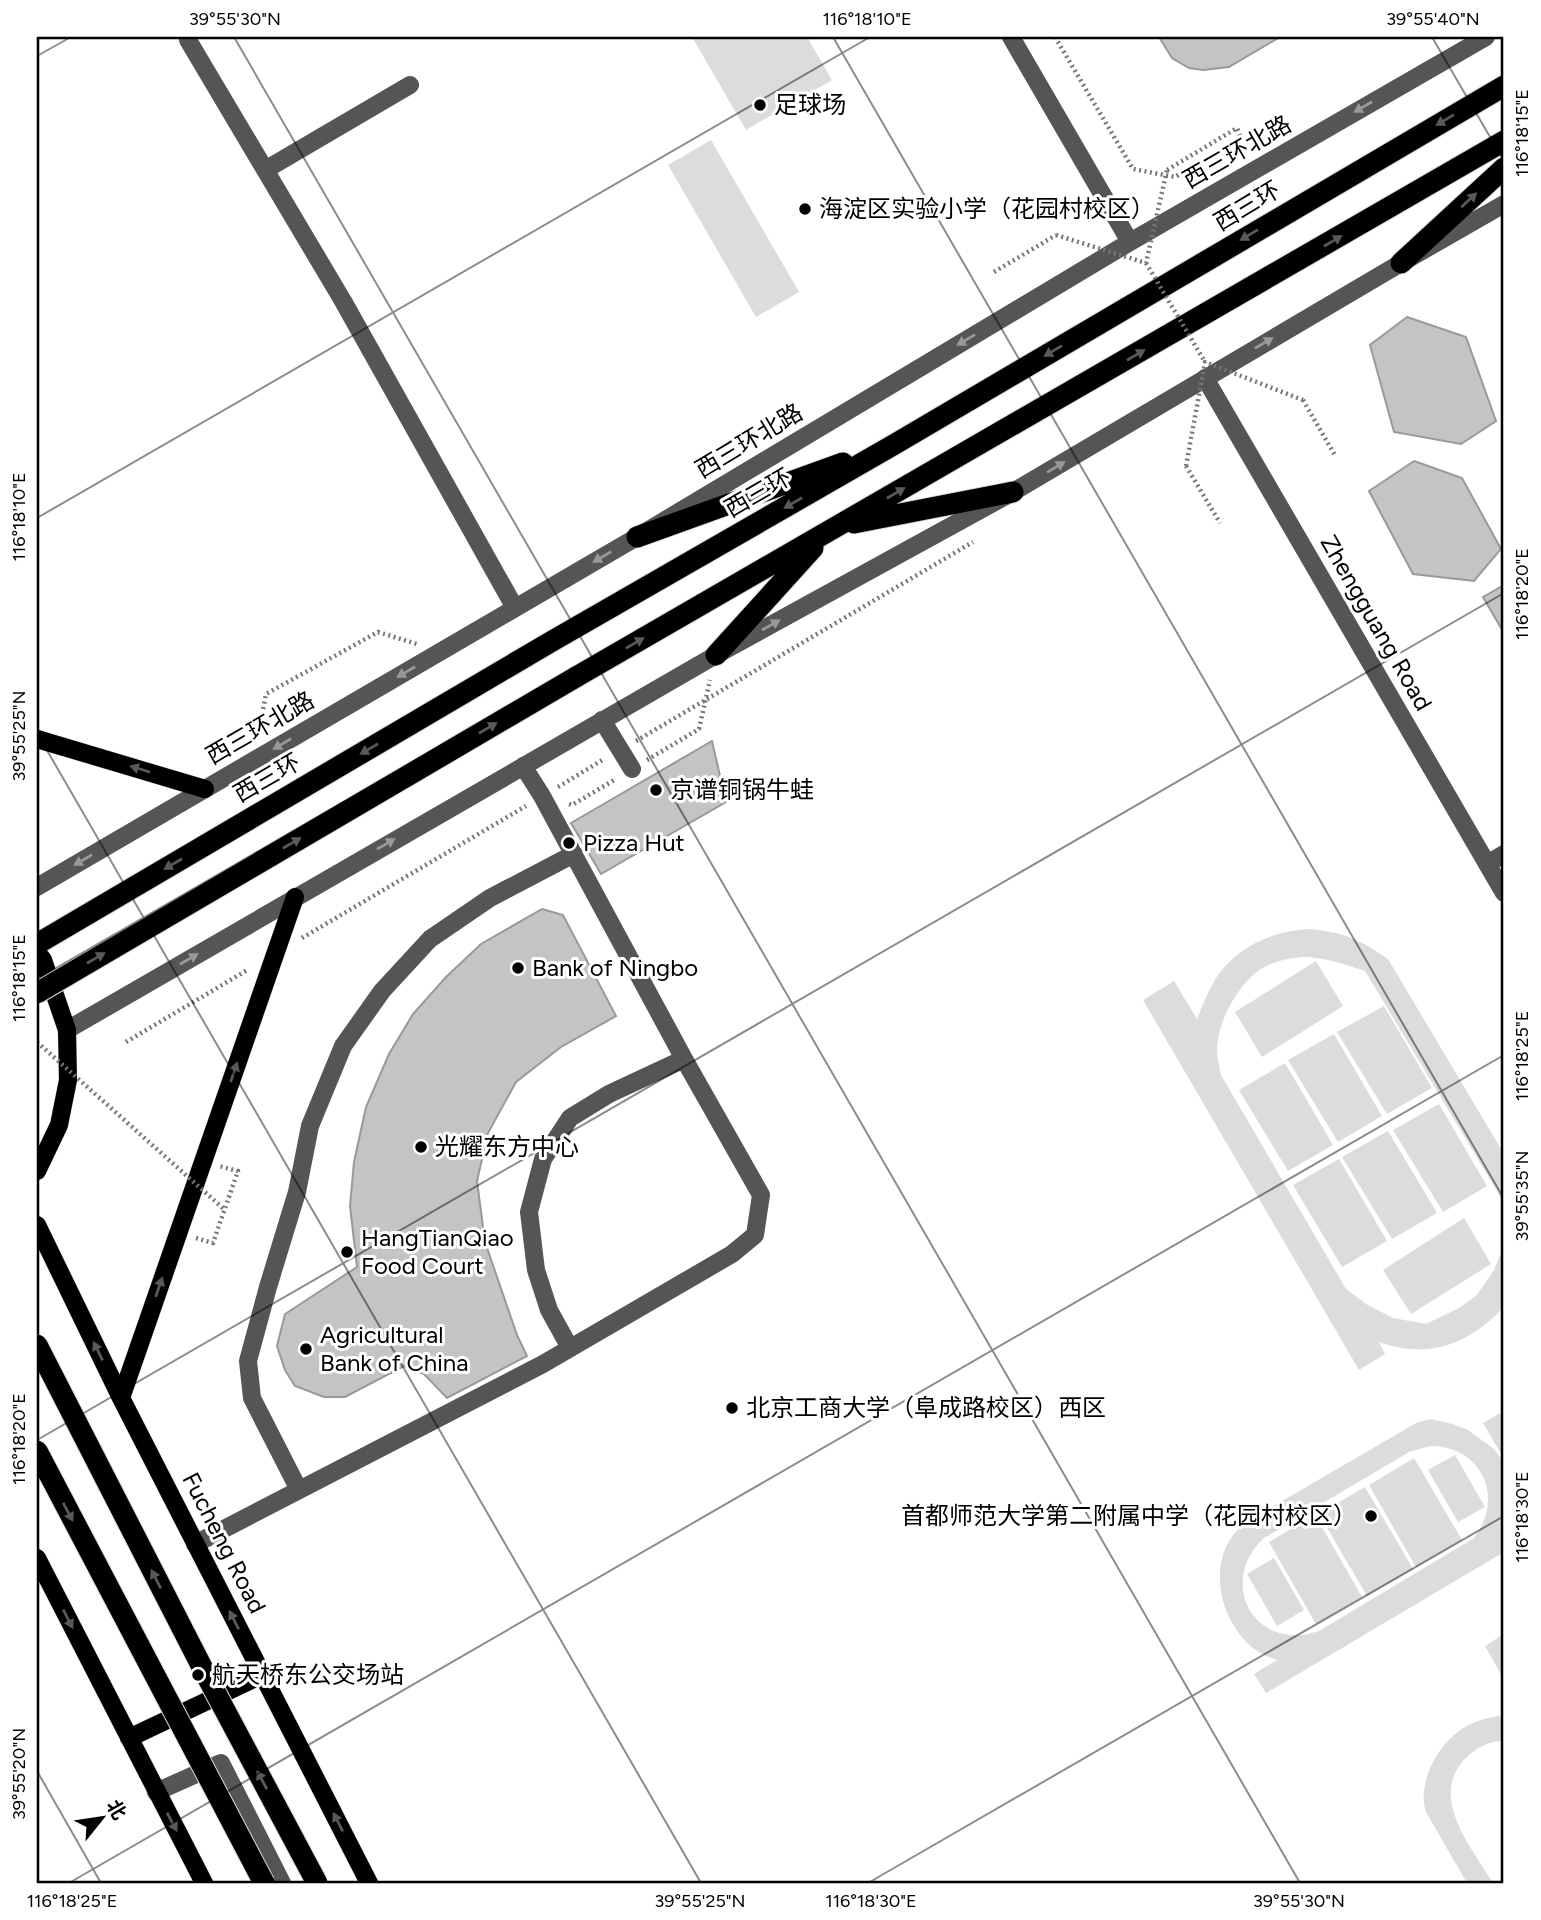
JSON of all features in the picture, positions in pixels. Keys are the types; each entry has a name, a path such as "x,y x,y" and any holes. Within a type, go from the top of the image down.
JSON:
{"highway":[{"path":"1478,100 1504,78"},
{"name":"西三环","path":"37,944 1504,86"},
{"path":"37,993 576,677 1504,141"},
{"path":"1401,263 1504,167"},
{"path":"637,537 895,444"},
{"path":"716,655 832,530 1013,492"},
{"path":"37,1345 204,1671 317,1883"},
{"path":"37,1451 264,1883"}],"main road":[{"path":"37,738 205,789"},
{"path":"121,1398 295,897"},
{"path":"37,952 43,960 67,1030 68,1080 59,1125 37,1171"},
{"name":"Fucheng Road","path":"37,1225 121,1398 369,1883"},
{"path":"38,1564 204,1883"},
{"path":"129,1738 262,1675"}],"street":[{"path":"1011,37 1130,242"},
{"name":"西三环北路","path":"37,887 637,537 1130,242 1486,37"},
{"path":"188,40 343,301 515,608"},
{"path":"265,170 410,85"},
{"path":"67,1030 716,655 1013,492 1205,370 1504,204"},
{"name":"Zhengguang Road","path":"1205,370 1504,893"},
{"path":"602,720 632,769"},
{"path":"195,1544 570,1348 732,1254 755,1235 761,1195 684,1059 574,853 523,766"},
{"path":"299,1490 251,1398 248,1361 297,1192 310,1126 343,1046 382,991 430,939 490,898 574,853"},
{"path":"1487,863 1504,854"},
{"path":"570,1348 549,1310 536,1270 529,1212 543,1159 570,1118 610,1094 684,1059"},
{"path":"156,1792 221,1763 282,1883"}],"path":[{"path":"1055,37 1133,169 1175,177 1241,138 1237,128 1167,170 1146,263 1205,370 1186,466 1220,523"},
{"path":"994,272 1056,235 1146,263"},
{"path":"1205,370 1303,400 1336,457"},
{"path":"126,1042 973,541"},
{"path":"254,761 266,694 378,632 442,651"},
{"path":"37,1042 225,1210"},
{"path":"213,1243 237,1171"}],"shaded area":[{"name":"足球场","path":"692,37 807,37 832,80 746,130"},
{"path":"711,140 799,292 756,317 668,165"},
{"path":"1308,929 1350,938 1388,959 1504,1154 1504,1225 1500,1196 1365,971 1322,959 1293,958 1264,968 1252,976 1239,991 1228,1009 1218,1038 1217,1054 1221,1075 1346,1289 1366,1304 1393,1318 1426,1324 1459,1308 1477,1295 1494,1270 1504,1246 1504,1307 1491,1320 1462,1339 1431,1349 1397,1347 1379,1342 1385,1354 1359,1370 1143,1000 1174,981 1197,1019 1218,975 1236,956 1246,948 1270,937"},
{"path":"1316,961 1343,1006 1262,1057 1235,1012"},
{"path":"1384,1006 1432,1088 1387,1114 1337,1032"},
{"path":"1334,1034 1382,1116 1338,1142 1288,1060"},
{"path":"1285,1063 1333,1145 1288,1171 1239,1090"},
{"path":"1439,1104 1487,1186 1443,1212 1393,1130"},
{"path":"1388,1131 1437,1213 1392,1239 1342,1157"},
{"path":"1339,1159 1387,1241 1342,1267 1293,1185"},
{"path":"1464,1218 1491,1264 1411,1314 1383,1270"},
{"path":"1500,1413 1504,1421 1504,1459 1483,1423"},
{"path":"1431,1419 1468,1430 1494,1449 1504,1462 1504,1552 1266,1693 1254,1674 1277,1660 1256,1650 1240,1635 1224,1603 1220,1585 1220,1567 1233,1535 1246,1522 1418,1422","holes":["1430,1446 1448,1448 1475,1464 1483,1477 1488,1506 1474,1538 1319,1631 1296,1635 1277,1632 1261,1623 1250,1610 1243,1593 1243,1575 1250,1556 1264,1538 1409,1452"]},
{"path":"1455,1455 1485,1507 1458,1522 1428,1470"},
{"path":"1414,1458 1462,1540 1416,1567 1369,1485"},
{"path":"1365,1487 1413,1569 1367,1596 1319,1514"},
{"path":"1315,1515 1362,1597 1316,1624 1269,1542"},
{"path":"1274,1558 1304,1610 1277,1626 1247,1574"},
{"path":"1502,1635 1504,1639 1504,1680 1485,1646"},
{"path":"1504,1717 1504,1741 1488,1743 1470,1754 1455,1773 1451,1789 1457,1822 1493,1883 1467,1883 1426,1812 1424,1788 1427,1775 1440,1751 1457,1732 1471,1724"}],"building":[{"path":"1159,37 1280,37 1229,67 1203,70 1189,68 1172,58"},
{"path":"1407,317 1466,337 1496,421 1461,444 1394,432 1370,345"},
{"path":"1414,461 1462,478 1501,549 1474,581 1413,574 1369,491"},
{"path":"1504,585 1504,633 1483,597"},
{"path":"712,741 726,802 601,874 571,823"},
{"name":"光耀东方中心","path":"542,909 563,915 616,1016 561,1047 516,1082 488,1133 477,1181 485,1242 517,1335 527,1356 447,1398 424,1374 404,1366 345,1397 324,1397 295,1386 285,1370 277,1346 285,1314 357,1267 350,1206 354,1162 366,1107 389,1054 413,1014 446,977 481,944"}],"place":[{"name":"足球场","path":"760,105"},
{"name":"海淀区实验小学（花园村校区）","path":"805,209"},
{"name":"京谱铜锅牛蛙","path":"656,790"},
{"name":"Pizza Hut","path":"569,843"},
{"name":"Bank of Ningbo","path":"518,968"},
{"name":"光耀东方中心","path":"421,1147"},
{"name":"HangTianQiao Food Court","path":"347,1252"},
{"name":"Agricultural Bank of China","path":"306,1349"},
{"name":"北京工商大学（阜成路校区）西区","path":"732,1408"},
{"name":"首都师范大学第二附属中学（花园村校区）","path":"1371,1516"},
{"name":"航天桥东公交场站","path":"198,1675"}]}
